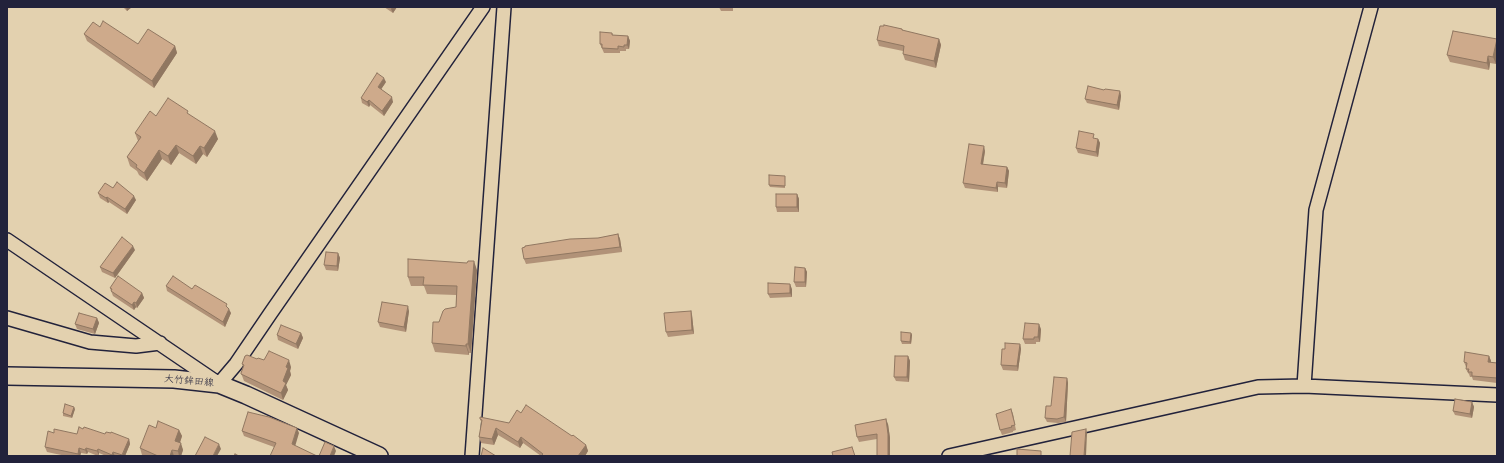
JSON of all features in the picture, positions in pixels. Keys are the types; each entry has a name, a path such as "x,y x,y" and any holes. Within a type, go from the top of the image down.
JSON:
{"main road":[{"name":"大竹鉾田線","path":"7,376 174,379 219,384 379,456"}],"street":[{"path":"7,240 219,384 244,351 483,7"},
{"path":"472,456 504,7"},
{"path":"1304,386 1316,210 1371,7"},
{"path":"7,318 90,342 136,346 160,343"},
{"path":"949,456 1258,388 1304,386 1497,395"}],"building":[{"path":"103,21 138,44 148,29 175,46 152,81 84,34 93,22 100,27"},
{"path":"884,25 939,39 934,61 903,54 904,46 877,40 880,26"},
{"path":"1453,31 1497,39 1493,57 1488,56 1487,63 1447,55"},
{"path":"600,32 612,33 612,35 628,36 627,45 624,45 624,47 618,46 618,49 602,48 602,44 600,44"},
{"path":"377,73 384,78 378,87 392,97 382,111 369,100 367,102 361,98"},
{"path":"1088,86 1104,90 1120,91 1117,105 1085,99"},
{"path":"168,98 188,111 187,113 215,131 204,148 200,146 193,156 176,145 168,156 159,150 144,173 127,157 141,137 135,133 150,111 156,116"},
{"path":"1079,131 1094,134 1093,138 1098,139 1096,152 1076,148"},
{"path":"969,144 984,146 981,164 1007,167 1005,183 997,182 996,188 963,183"},
{"path":"769,175 785,176 785,186 769,185"},
{"path":"117,182 134,196 125,209 98,193 105,183 113,188"},
{"path":"776,194 797,194 797,207 776,207"},
{"path":"618,234 620,247 524,259 522,248 525,246 570,239 598,238"},
{"path":"122,237 133,246 113,273 100,267"},
{"path":"326,252 338,253 337,266 324,265"},
{"path":"408,259 467,263 468,261 474,261 468,344 466,344 466,346 432,343 433,322 439,322 445,309 456,307 457,286 423,285 424,277 408,277"},
{"path":"795,267 805,268 805,282 794,282"},
{"path":"118,276 142,293 136,303 134,302 132,305 111,291 112,289 110,288"},
{"path":"173,276 192,289 195,285 227,304 226,306 229,309 223,322 166,286"},
{"path":"768,283 790,284 790,293 768,294"},
{"path":"382,302 408,306 404,327 378,322"},
{"path":"691,311 692,330 666,332 664,313"},
{"path":"79,313 97,318 93,329 75,324"},
{"path":"1025,323 1039,324 1038,337 1034,337 1034,339 1023,339"},
{"path":"281,325 301,333 296,344 277,335"},
{"path":"901,332 911,333 910,342 901,341"},
{"path":"1005,343 1020,344 1017,366 1001,365 1002,349 1005,349"},
{"path":"269,351 289,360 286,367 288,368 283,381 286,383 281,393 241,374 245,356 247,355 264,360"},
{"path":"1465,352 1489,356 1488,362 1497,363 1497,378 1472,376 1472,372 1468,372 1469,369 1466,369 1467,363 1464,362"},
{"path":"895,356 908,356 907,377 894,377"},
{"path":"1054,377 1067,378 1064,417 1057,419 1045,418 1046,406 1051,406"},
{"path":"1455,399 1472,402 1470,414 1453,411"},
{"path":"65,404 74,407 71,416 63,413"},
{"path":"526,405 586,445 578,456 541,456 543,454 521,437 518,442 496,428 492,439 479,437 482,420 480,417 509,423 517,410 521,413"},
{"path":"1011,409 1015,425 1000,430 996,414"},
{"path":"248,412 269,417 297,428 292,444 317,456 270,456 276,443 242,431"},
{"path":"886,419 888,456 877,456 877,434 857,437 855,425"},
{"path":"158,421 179,430 175,441 181,443 178,451 172,450 170,456 158,456 140,448 149,425 156,428"},
{"path":"79,427 83,429 84,427 105,434 106,432 111,432 129,439 122,455 113,452 112,455 98,449 97,451 86,448 85,450 79,448 78,454 45,447 48,431 54,433 54,429 77,434"},
{"path":"1086,429 1084,456 1070,456 1072,432"},
{"path":"205,437 219,444 213,456 195,456"},
{"path":"325,442 334,446 330,456 319,456"},
{"path":"852,447 855,456 833,456 832,452"},
{"path":"483,448 496,456 481,456"},
{"path":"1017,449 1041,451 1041,456 1017,456"}]}
